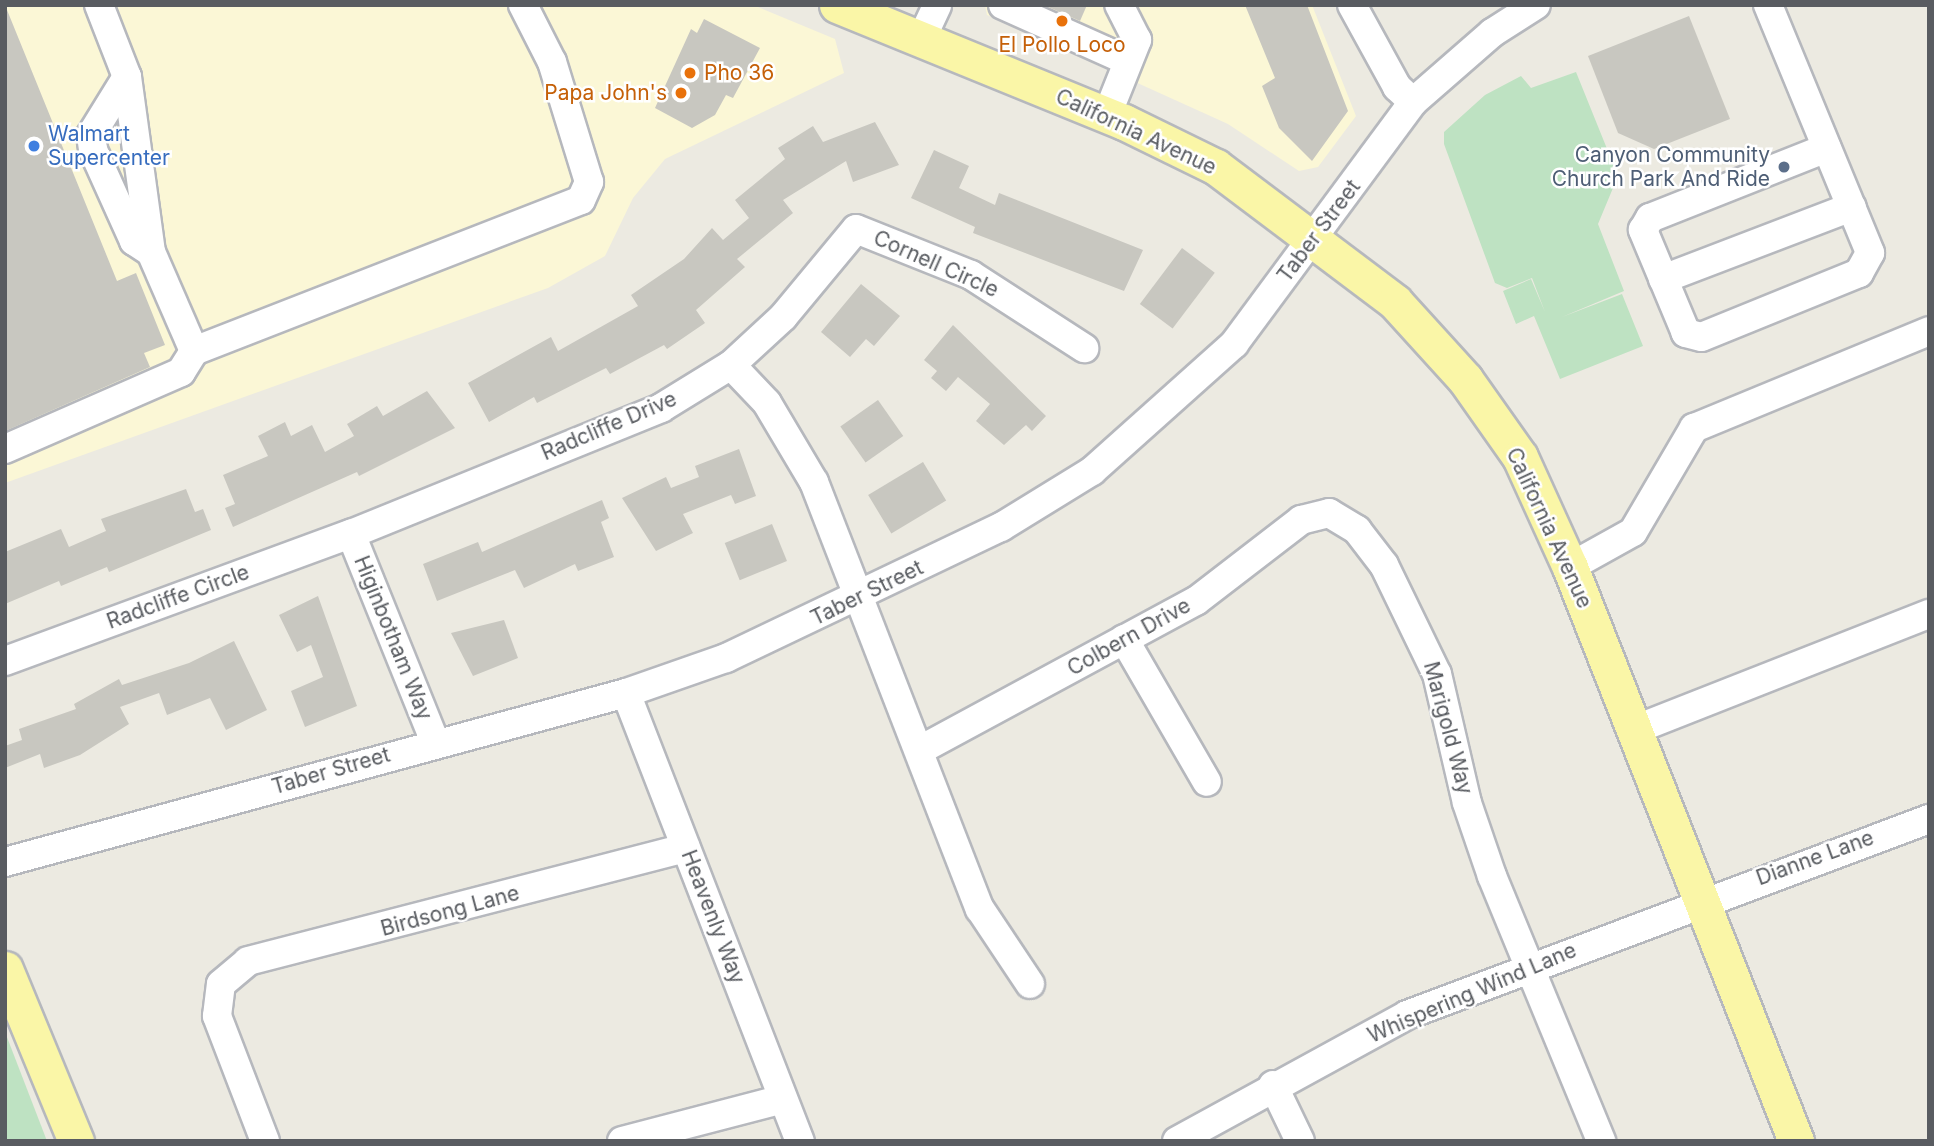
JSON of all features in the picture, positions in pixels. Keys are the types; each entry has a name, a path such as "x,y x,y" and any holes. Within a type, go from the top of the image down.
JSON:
{"main road":[{"name":"California Avenue","path":"848,7 921,40 1107,115 1216,167 1316,237 1395,302 1465,379 1520,457 1570,567 1796,1141"},
{"path":"5,969 76,1141"}],"street":[{"path":"99,5 127,77 151,252 194,351"},
{"path":"5,449 173,377 194,351 331,302 590,192 552,62 523,5"},
{"path":"921,40 937,5"},
{"path":"1003,5 1128,61"},
{"path":"1107,115 1138,40 1119,5"},
{"path":"1352,5 1397,87 1413,102"},
{"name":"Taber Street","path":"5,862 435,742 626,693 726,658 862,597 1001,527 1091,471 1234,344 1316,237 1413,102 1492,33 1536,5"},
{"path":"1768,5 1852,207 1870,253 1859,273 1701,337 1686,333 1643,230 1650,218 1827,148"},
{"path":"127,77 92,135 93,150 134,241 151,252"},
{"path":"1663,279 1852,207"},
{"name":"Cornell Circle","path":"856,229 971,275 1084,348"},
{"name":"Radcliffe Drive","path":"351,534 661,408 731,365 783,317 856,229"},
{"path":"1570,567 1633,533 1694,428 1929,331"},
{"path":"731,365 788,434 862,597 980,909 1030,984"},
{"name":"Colbern Drive","path":"920,750 1196,601 1301,520 1329,513"},
{"name":"Marigold Way","path":"1329,513 1357,530 1384,565 1432,662 1467,803 1528,968 1601,1141"},
{"name":"Radcliffe Circle","path":"5,661 351,534"},
{"name":"Higinbotham Way","path":"351,534 435,742"},
{"path":"1634,730 1929,614"},
{"path":"1124,639 1207,782"},
{"name":"Heavenly Way","path":"626,693 800,1141"},
{"name":"Dianne Lane","path":"1702,900 1929,819"},
{"name":"Birdsong Lane","path":"265,1141 217,1016 220,984 248,961 686,848"},
{"name":"Whispering Wind Lane","path":"1177,1141 1273,1086 1407,1015 1702,900"},
{"path":"1273,1086 1300,1141"},
{"path":"622,1141 783,1099"}],"shaded area":[{"path":"5,5 753,5 835,39 844,73 665,159 633,198 605,256 548,288 5,483"},
{"path":"985,5 1312,5 1356,116 1318,167 1299,171 1228,124 987,15"}],"green space":[{"path":"1576,72 1618,176 1598,224 1624,291 1562,317 1622,294 1643,346 1560,379 1534,316 1516,324 1503,291 1531,279 1545,312 1532,278 1507,288 1495,283 1444,144 1444,132 1485,95 1521,76 1531,88"},
{"path":"5,1032 47,1141 5,1141"}],"building":[{"name":"Walmart Supercenter","path":"5,5 117,281 136,273 165,345 144,353 150,367 5,431"},
{"path":"1044,5 1087,5 1080,21"},
{"path":"1245,5 1307,5 1348,111 1312,161 1279,128 1262,86 1275,78"},
{"path":"1689,16 1730,119 1654,149 1618,133 1588,56"},
{"path":"704,19 760,48 733,98 726,95 715,115 692,128 655,108 691,29 697,33"},
{"path":"875,122 899,165 853,182 846,161 783,200 793,213 737,259 745,267 696,310 705,323 667,349 664,345 610,374 606,368 537,403 534,397 489,422 468,383 551,337 558,351 638,306 631,295 684,259 712,228 723,240 749,218 735,200 785,159 778,148 813,126 823,142"},
{"path":"934,150 969,166 959,188 995,205 999,193 1143,250 1124,291 973,233 975,227 911,198"},
{"path":"1182,248 1215,273 1173,329 1140,304"},
{"path":"861,284 900,316 874,346 866,339 850,357 821,332"},
{"path":"953,325 1046,416 1032,431 1026,425 1004,445 976,421 990,404 958,377 946,391 931,378 937,371 924,360"},
{"path":"427,391 455,428 359,476 357,472 233,527 225,508 235,504 223,475 268,456 258,436 285,422 291,436 312,425 325,452 354,436 347,424 377,406 383,416"},
{"path":"878,400 903,436 866,462 840,426"},
{"path":"739,449 756,496 735,504 731,495 683,514 693,533 656,551 622,498 666,477 671,488 699,477 695,466"},
{"path":"923,462 946,501 891,534 868,495"},
{"path":"186,489 195,512 203,509 211,530 109,572 107,567 61,586 59,581 5,604 5,552 61,529 69,547 106,531 101,519"},
{"path":"602,500 609,518 601,522 614,557 578,571 575,564 524,588 515,570 437,601 423,564 478,542 482,552"},
{"path":"772,524 787,561 740,580 725,543"},
{"path":"318,596 357,706 305,727 291,691 323,677 311,645 297,652 279,615"},
{"path":"504,620 518,658 473,676 451,633"},
{"path":"234,641 267,710 226,730 210,698 167,715 159,693 120,707 129,724 80,755 44,768 40,754 5,768 5,746 22,740 19,729 76,709 74,704 119,679 122,685 189,663"}],"place":[{"name":"El Pollo Loco","path":"1062,21"},
{"name":"Pho 36","path":"690,73"},
{"name":"Papa John's","path":"681,93"},
{"name":"Walmart Supercenter","path":"34,146"},
{"name":"Canyon Community Church Park And Ride","path":"1784,167"}]}
